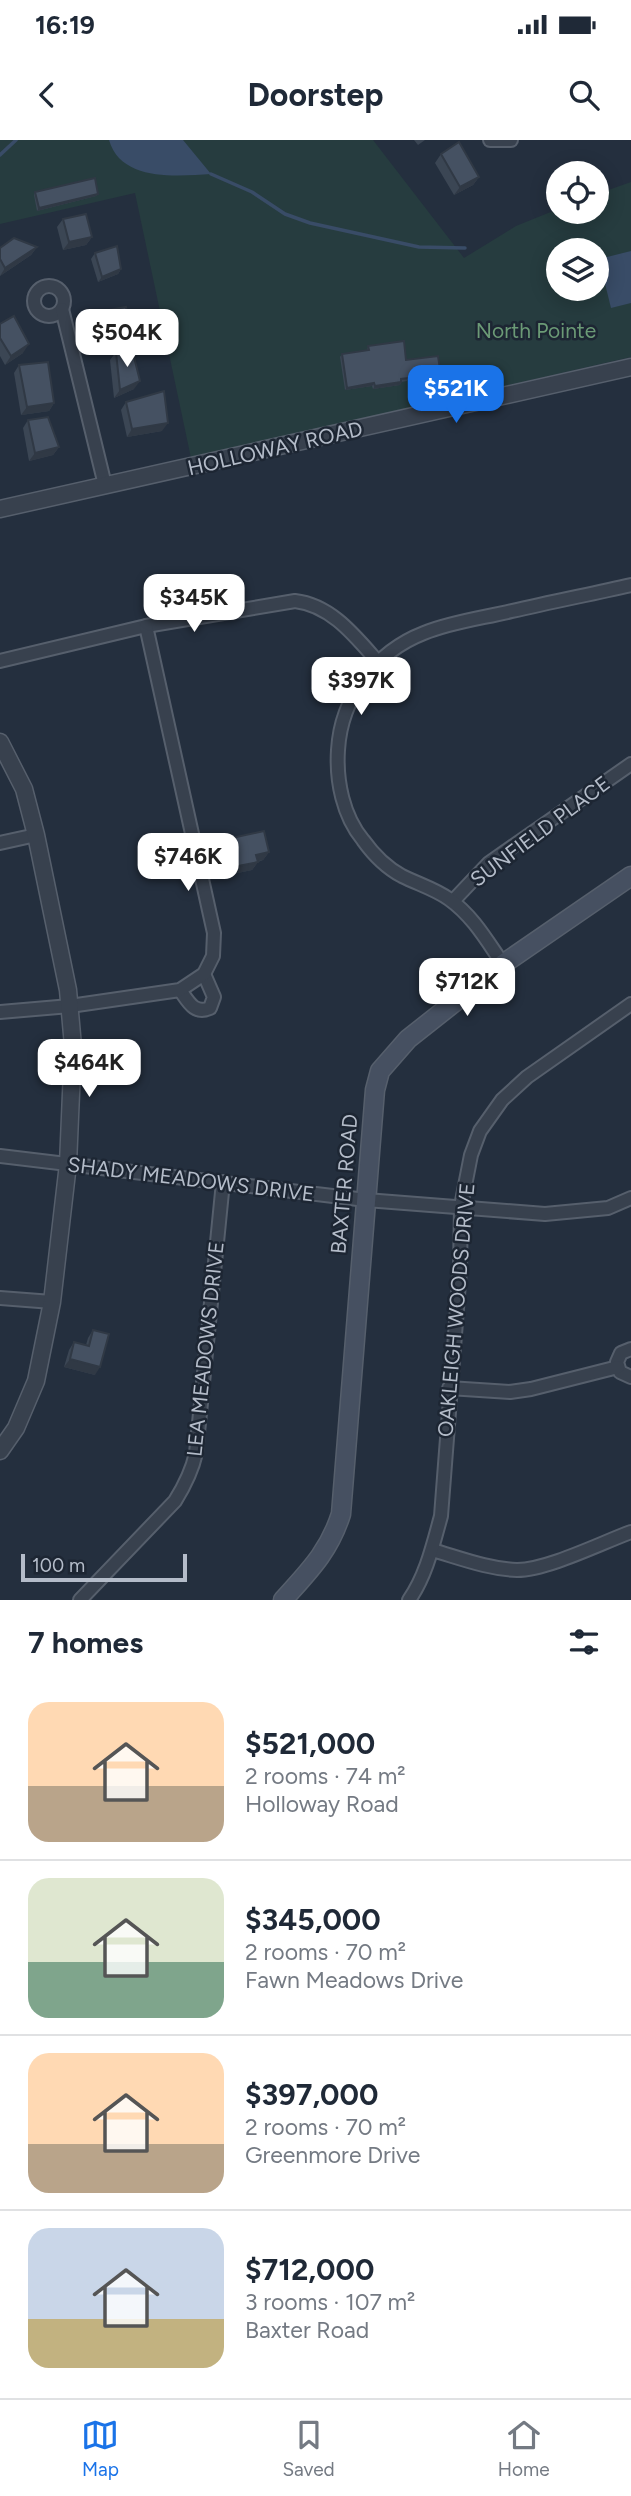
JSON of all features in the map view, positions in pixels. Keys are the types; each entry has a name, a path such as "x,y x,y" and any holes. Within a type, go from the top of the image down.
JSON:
{"main road":[{"name":"BAXTER ROAD","path":"283,1600 318,1562 334,1538 341,1514 375,1090 380,1071 408,1039 503,964 631,876"}],"street":[{"path":"490,140 511,140"},
{"path":"62,309 105,485"},
{"name":"HOLLOWAY ROAD","path":"0,509 631,367"},
{"path":"503,964 473,921 453,901 400,875 360,838 350,822 338,770 341,724 355,691 377,662 410,639 427,631 631,585"},
{"path":"0,661 146,626 281,602 309,603 321,608 339,621 377,662"},
{"path":"0,1012 70,1006 180,990 204,974 213,956 214,933 146,626"},
{"path":"0,742 24,789 36,835 70,1006 73,1046 68,1164 52,1302 36,1381 16,1427 0,1451"},
{"name":"SUNFIELD PLACE","path":"453,901 489,863 631,764"},
{"path":"0,843 36,835"},
{"path":"180,990 194,1008 202,1011 210,1008 214,997 204,974"},
{"name":"OAKLEIGH WOODS DRIVE","path":"409,1600 419,1584 432,1550 441,1516 460,1269 461,1206 471,1155 480,1131 502,1100 527,1077 631,1004"},
{"name":"SHADY MEADOWS DRIVE","path":"0,1156 366,1200 545,1213 608,1208 631,1198"},
{"name":"LEA MEADOWS DRIVE","path":"80,1600 175,1500 192,1469 196,1454 223,1182"},
{"path":"0,1298 52,1302"},
{"path":"631,1349 625,1350 618,1357 618,1367 623,1375 631,1377"},
{"path":"449,1388 510,1392 618,1367"},
{"path":"432,1550 483,1566 519,1570 552,1563 631,1532"}],"green space":[{"name":"North Pointe","path":"0,140 373,140 464,258 516,226 546,214 546,224 609,224 609,190 631,182 631,357 191,458 135,193 0,224"}],"water":[{"path":"109,140 183,140 211,174 167,175 138,170 115,154"},
{"path":"631,251 631,303 611,308 609,300 609,256"}],"building":[{"path":"459,142 479,177 460,187 441,154"},
{"path":"95,178 98,194 39,208 35,192"},
{"path":"86,214 92,237 69,242 63,219"},
{"path":"14,238 37,247 5,268 0,259 0,248"},
{"path":"117,246 121,269 102,277 95,253"},
{"path":"126,307 131,331 111,336 103,311"},
{"path":"14,316 29,344 11,356 0,338 0,324"},
{"path":"404,341 406,360 438,356 440,369 409,375 409,378 401,379 401,382 347,388 342,354 369,350 368,346"},
{"path":"132,349 140,381 120,390 116,352"},
{"path":"48,362 54,403 27,407 19,365"},
{"path":"164,391 168,423 132,429 126,402"},
{"path":"48,417 59,447 35,453 28,420"},
{"path":"264,831 269,852 256,855 258,862 233,867 227,839"},
{"path":"93,1330 109,1334 100,1367 70,1359 74,1342 89,1346"}],"waterway":[{"path":"0,155 16,140"},
{"path":"211,174 252,192 285,214 310,223 419,247 465,248"}]}
